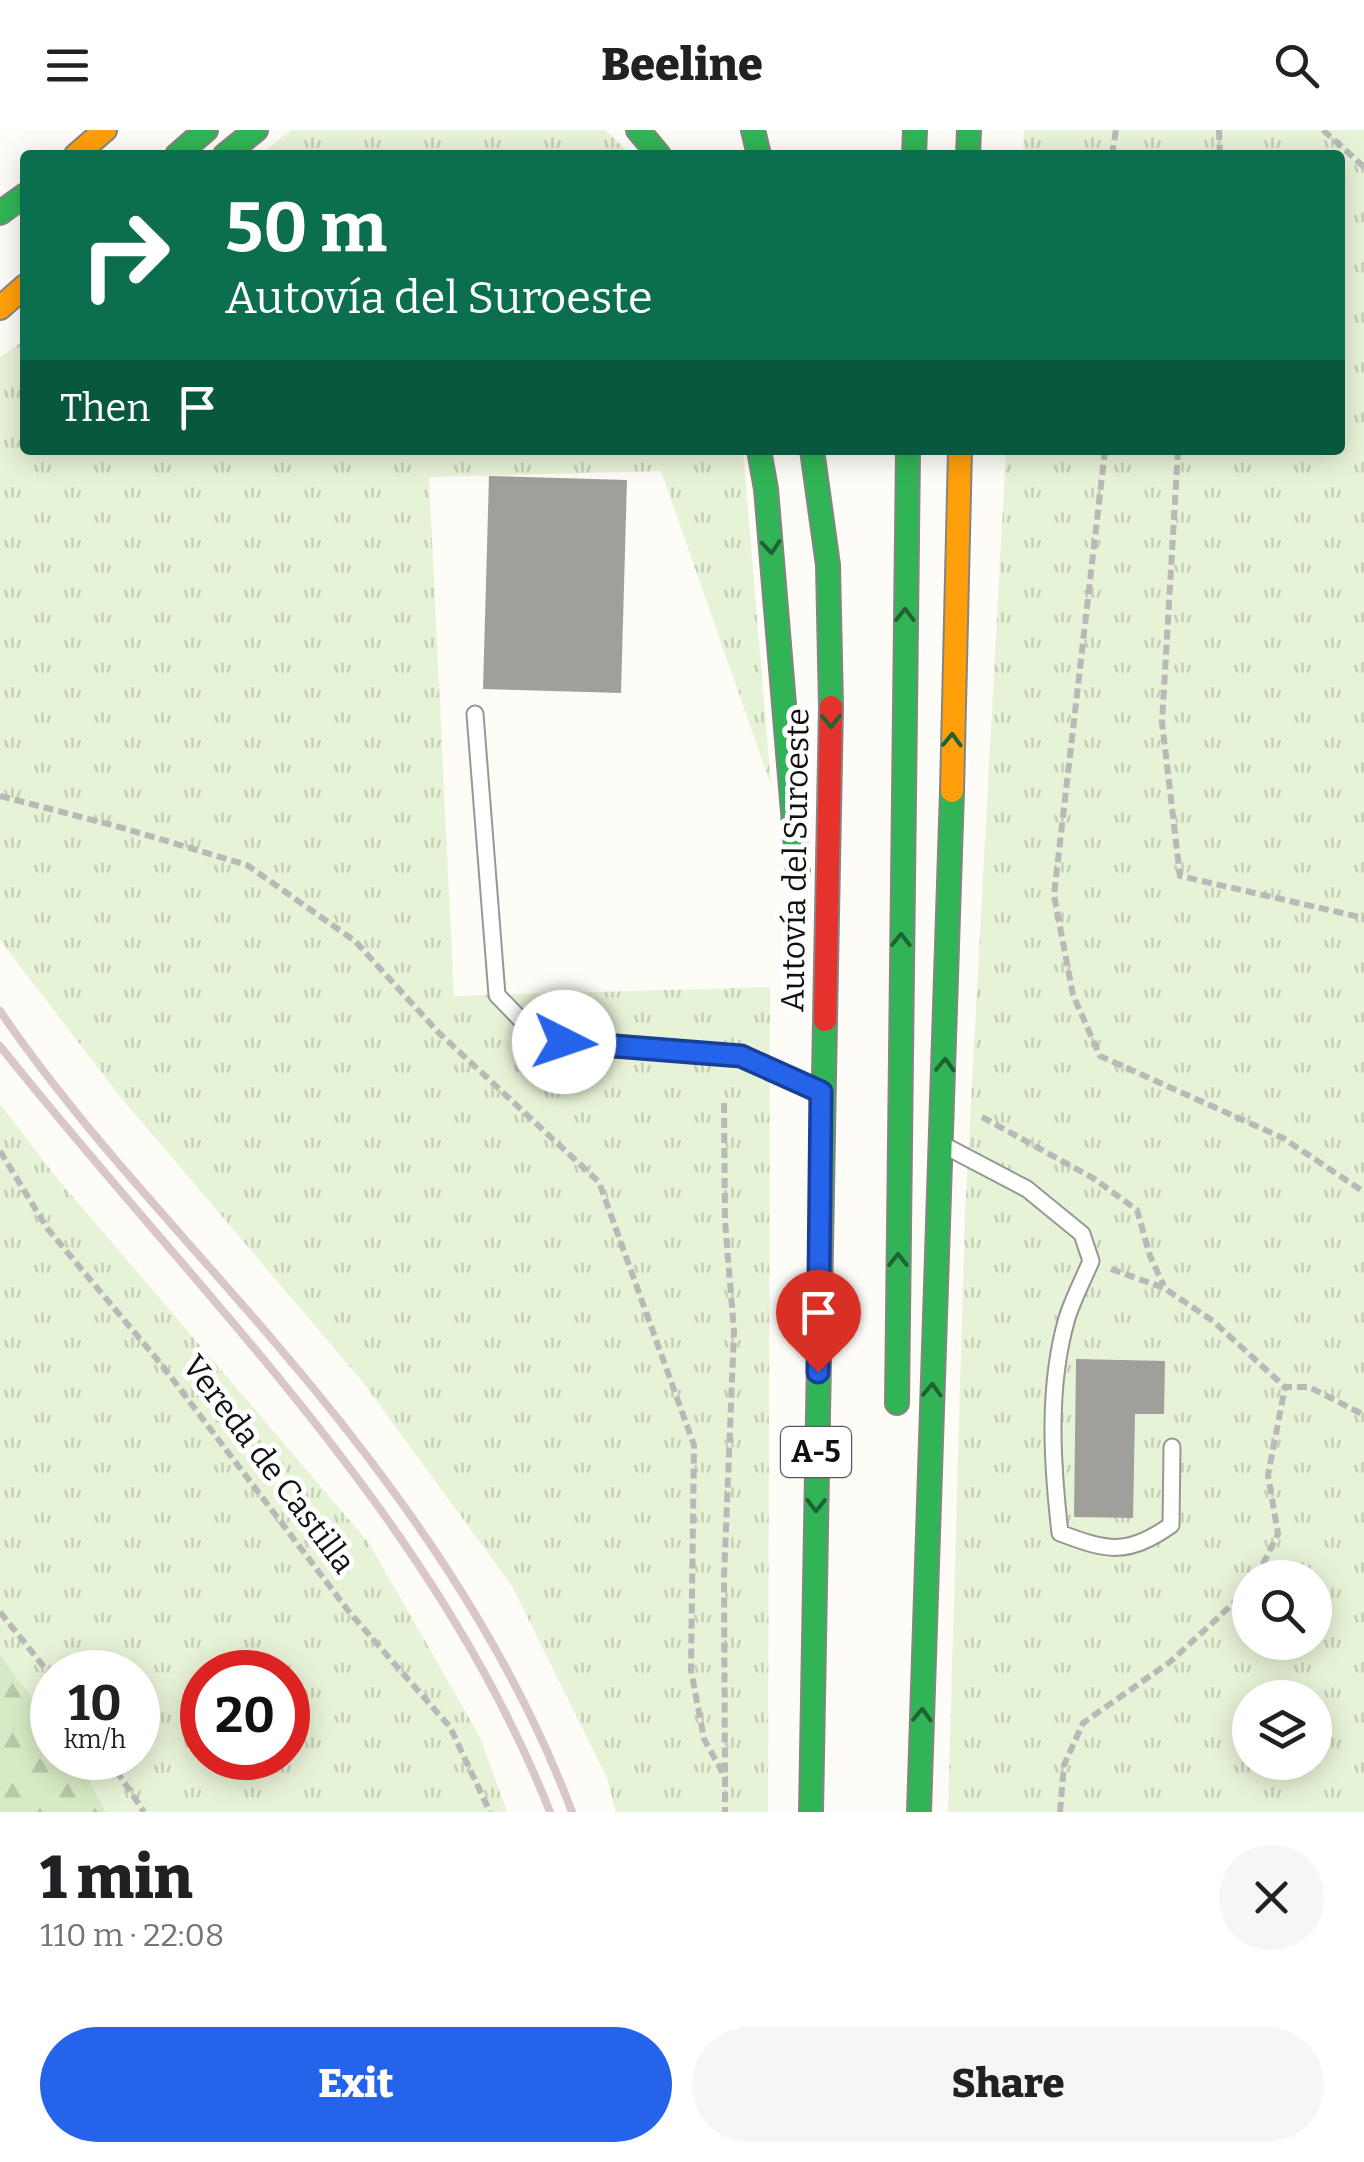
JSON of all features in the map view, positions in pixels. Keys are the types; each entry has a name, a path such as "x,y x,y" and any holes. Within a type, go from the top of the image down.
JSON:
{"highway":[{"path":"82,150 106,130"},
{"path":"183,150 206,130"},
{"path":"230,150 256,130"},
{"path":"638,130 656,150"},
{"path":"0,309 20,291"},
{"path":"760,455 800,902"},
{"name":"Autovía del Suroeste","path":"811,1812 830,696 828,565 813,455"},
{"name":"A-5","path":"897,1421 908,455"},
{"path":"918,1812 942,1144 960,455"},
{"path":"803,942 821,1092"}],"lane":[{"path":"474,714 497,995 525,1024 564,1042 741,1056 821,1092"},
{"path":"942,1144 1026,1189 1082,1234 1091,1261 1067,1317 1056,1374 1053,1470 1060,1533 1100,1548 1146,1543 1171,1525 1172,1447"}],"path":[{"path":"1323,130 1364,167"},
{"path":"1104,455 1054,895 1073,995 1100,1056 1283,1138 1364,1192"},
{"path":"1178,455 1162,722 1180,876 1364,918"},
{"path":"0,796 248,865 355,941 438,1032 599,1182 694,1446 691,1670 704,1740 726,1777"},
{"path":"724,1103 724,1221 734,1331 724,1577 724,1812"},
{"path":"982,1117 1093,1178 1136,1210 1164,1288"},
{"name":"Vereda de Castilla","path":"0,1151 47,1228 160,1364 350,1612 450,1727 490,1812"},
{"path":"1091,1261 1164,1288 1213,1321 1285,1387 1309,1386 1364,1415"},
{"path":"1265,1560 1278,1534 1268,1475 1285,1387"},
{"path":"1060,1812 1064,1766 1082,1723 1170,1662 1232,1605"},
{"path":"0,1612 30,1650"},
{"path":"123,1780 144,1812"}],"green space":[{"path":"291,130 605,130 627,150 266,150"},
{"path":"1024,130 1364,130 1364,1812 948,1812 965,1213 1006,455 1345,455 1345,150 1023,150"},
{"path":"20,343 20,455 743,455 771,785 661,471 429,477 454,996 770,987 768,1812 616,1812 607,1778 512,1586 362,1381 118,1094 0,940 0,357"},
{"path":"0,1104 56,1177 369,1543 480,1737 507,1812 106,1812 89,1780 160,1780 160,1650 30,1650 30,1695 0,1655"},
{"path":"0,1655 30,1695 30,1780 89,1780 106,1812 0,1812"}],"building":[{"path":"489,476 627,480 621,693 483,689"},
{"path":"1076,1359 1165,1361 1164,1414 1135,1414 1133,1518 1074,1517"}],"railway":[{"path":"0,1011 64,1098 321,1398 405,1508 445,1566 515,1686 572,1812"},
{"path":"0,1046 305,1410 376,1504 442,1601 501,1704 550,1812"}],"traffic: fast":[{"path":"183,150 206,130"},
{"path":"231,150 256,130"},
{"path":"638,130 655,150"},
{"path":"753,130 758,150"},
{"path":"914,150 915,130"},
{"path":"968,150 969,130"},
{"path":"0,213 20,199"},
{"path":"760,455 798,872"},
{"path":"813,455 828,565 831,707"},
{"path":"897,1403 908,455"},
{"path":"919,1812 952,791"},
{"path":"811,1812 825,1020"}],"traffic: slow":[{"path":"82,150 105,130"},
{"path":"0,308 20,290"},
{"path":"952,791 960,455"}],"traffic: jam":[{"path":"825,1020 831,707"}],"route":[{"path":"564,1042 741,1056 821,1092 818,1372"}]}
